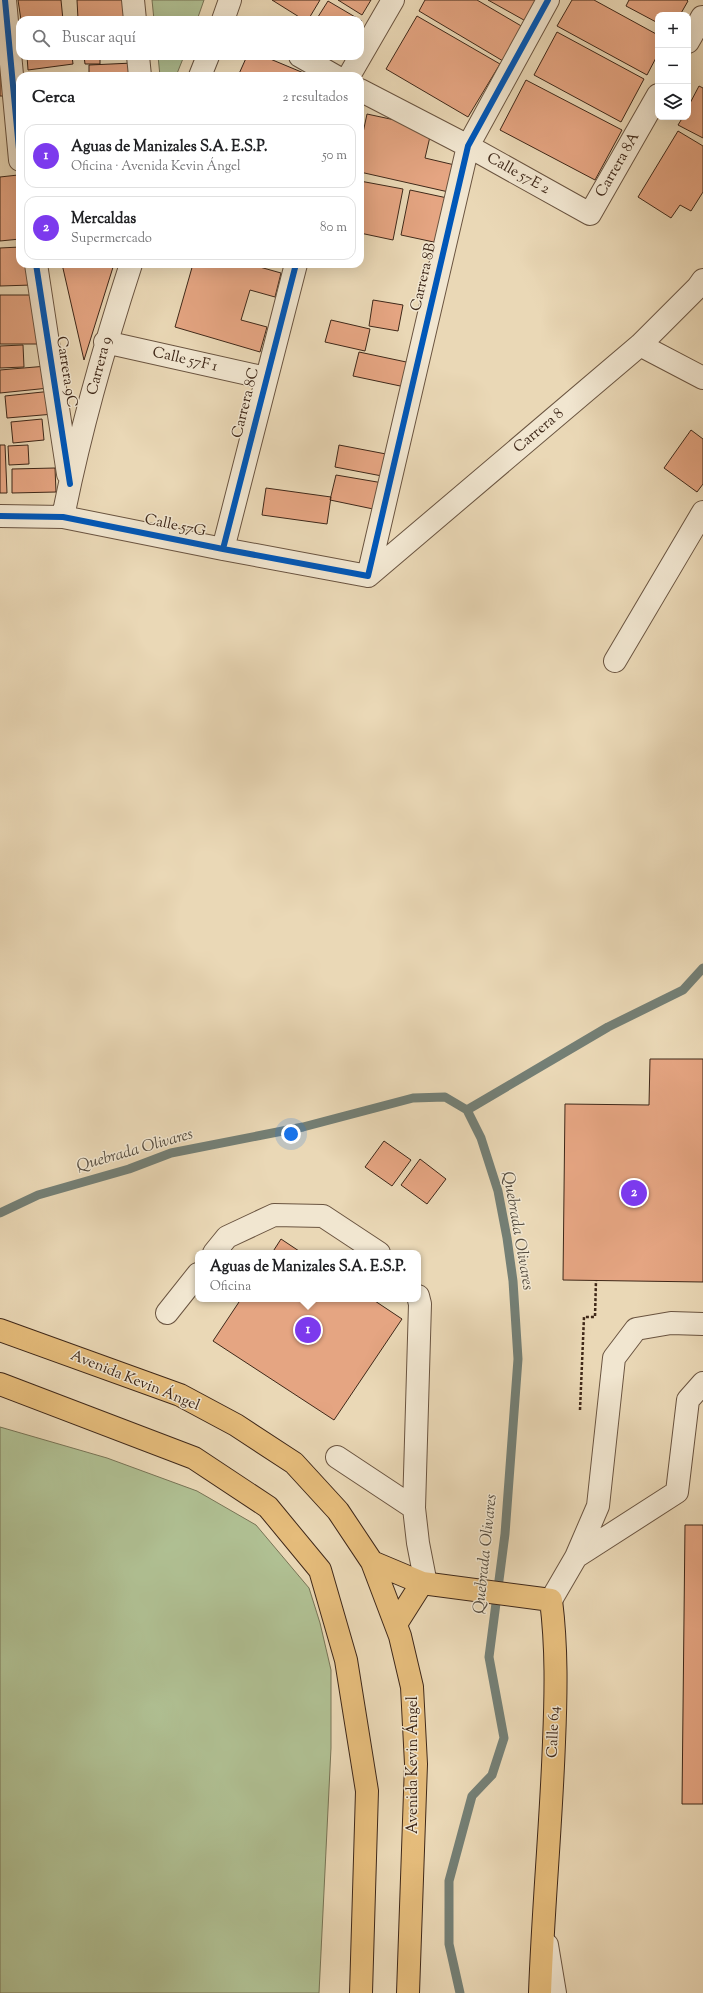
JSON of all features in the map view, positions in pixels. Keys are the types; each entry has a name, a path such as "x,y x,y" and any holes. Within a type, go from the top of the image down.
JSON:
{"main road":[{"name":"Avenida Kevin Ángel","path":"0,1330 180,1395 236,1425 294,1463 338,1511 372,1562 398,1630 412,1687 416,1764 408,1993"},
{"path":"0,1342 112,1370"},
{"path":"0,1384 194,1458 268,1507 320,1570 346,1660 367,1791 361,1993"},
{"path":"372,1562 429,1584 551,1600"},
{"path":"398,1630 429,1584"},
{"name":"Calle 64","path":"540,1993 543,1914 551,1819 556,1674 555,1632 551,1600"},
{"path":"362,1958 366,1993"}],"street":[{"path":"5,0 15,156"},
{"path":"133,0 135,16"},
{"path":"364,50 393,0"},
{"name":"Carrera 8B","path":"368,576 468,146 548,0"},
{"path":"691,37 702,17"},
{"path":"138,60 140,72"},
{"path":"202,72 206,60"},
{"path":"307,60 328,72"},
{"path":"351,72 358,60"},
{"name":"Calle 57E 2","path":"364,92 468,146 590,214"},
{"name":"Carrera 8A","path":"590,214 655,100"},
{"name":"Carrera 9C","path":"37,268 70,484"},
{"name":"Carrera 9","path":"63,517 105,342 130,268"},
{"name":"Carrera 8C","path":"223,549 295,268"},
{"name":"Carrera 8","path":"368,576 640,344 698,287 703,280"},
{"name":"Calle 57F 1","path":"105,342 266,378"},
{"path":"640,344 703,378"},
{"path":"614,661 703,512"},
{"name":"Calle 57G","path":"0,516 63,517 368,576"},
{"path":"216,1250 226,1237 274,1215 323,1216 374,1250"},
{"path":"168,1313 195,1278"},
{"path":"420,1302 414,1508 418,1543 429,1584"},
{"path":"551,1600 576,1557 598,1506 614,1358 636,1329 671,1323 703,1324"},
{"path":"576,1557 677,1492 688,1400 703,1383"},
{"path":"338,1458 414,1508"},
{"path":"543,1914 555,1993"}],"path":[{"path":"580,1412 584,1317 595,1317 596,1280"}],"green space":[{"path":"152,0 204,0 198,16 154,16"},
{"path":"158,60 182,60 178,72 160,72"},
{"path":"0,1427 107,1458 197,1491 256,1525 309,1588 320,1623 331,1670 331,1748 319,1993 0,1993"}],"building":[{"path":"18,0 61,0 63,16 20,16"},
{"path":"77,0 125,0 125,16 78,16"},
{"path":"272,0 320,0 310,16 298,16"},
{"path":"338,0 371,0 362,15"},
{"path":"425,0 477,0 523,27 503,61 419,11"},
{"path":"488,0 545,0 531,24"},
{"path":"572,0 594,0 655,33 655,60 647,75 557,26"},
{"path":"629,0 688,1 682,12 655,12 655,21 626,6"},
{"path":"328,1 354,16 319,16"},
{"path":"417,16 500,64 468,117 386,69"},
{"path":"557,32 644,79 621,122 534,75"},
{"path":"27,60 72,60 73,64 28,70"},
{"path":"84,60 100,60 100,64 85,64"},
{"path":"245,60 273,60 301,72 240,72"},
{"path":"133,63 134,72 89,72 89,65"},
{"path":"0,75 3,75 4,96 0,96"},
{"path":"526,80 622,130 595,180 500,130"},
{"path":"699,86 703,88 703,138 678,125 681,120 691,120 691,101"},
{"path":"367,114 432,128 425,158 459,166 453,193 364,173 364,128"},
{"path":"678,131 703,146 703,192 691,211 680,205 671,218 638,197"},
{"path":"16,175 16,239 0,241 0,177"},
{"path":"364,182 403,189 393,240 364,234"},
{"path":"410,190 452,199 443,244 401,235"},
{"path":"16,247 16,268 32,268 32,285 0,286 0,248"},
{"path":"63,268 113,268 84,360"},
{"path":"192,268 263,268 281,273 275,297 250,290 241,320 267,327 260,352 175,327"},
{"path":"0,295 40,295 40,344 0,344"},
{"path":"373,300 403,305 398,331 369,326"},
{"path":"331,320 370,329 365,351 325,342"},
{"path":"23,345 24,367 0,368 0,346"},
{"path":"359,352 411,363 405,387 353,376"},
{"path":"47,366 49,388 0,393 0,370"},
{"path":"52,391 54,414 7,418 5,396"},
{"path":"42,419 44,440 13,443 11,422"},
{"path":"691,430 703,439 703,484 697,492 664,468"},
{"path":"0,445 5,445 7,493 0,493"},
{"path":"28,445 29,464 9,465 8,446"},
{"path":"339,445 386,454 382,476 335,467"},
{"path":"55,468 56,492 12,493 12,469"},
{"path":"336,475 383,483 378,510 330,500"},
{"path":"266,488 331,497 327,524 262,515"},
{"path":"650,1059 703,1059 703,1282 563,1280 565,1104 649,1105"},
{"path":"384,1141 411,1160 392,1186 365,1167"},
{"path":"420,1159 446,1179 427,1204 401,1185"},
{"path":"281,1239 298,1250 274,1250"},
{"path":"239,1302 376,1302 402,1319 334,1420 213,1341"},
{"path":"685,1525 703,1525 703,1804 682,1804"}],"waterway":[{"name":"Quebrada Olivares","path":"467,1110 608,1027 683,990 703,968"},
{"name":"Quebrada Olivares","path":"0,1213 38,1195 129,1169 171,1153 303,1127 413,1098 445,1097 467,1110 481,1138 498,1191 513,1281 518,1359 505,1534 489,1657 504,1738 492,1775 472,1796 449,1881 449,1944 460,1993"}],"cycle path":[{"path":"5,0 16,117"},
{"path":"0,516 63,517 368,576 468,146 548,0"},
{"path":"37,268 70,484"},
{"path":"223,549 295,268"}],"place":[{"name":"Mercaldas","path":"634,1193"},
{"name":"Aguas de Manizales S.A. E.S.P.","path":"308,1330"}]}
